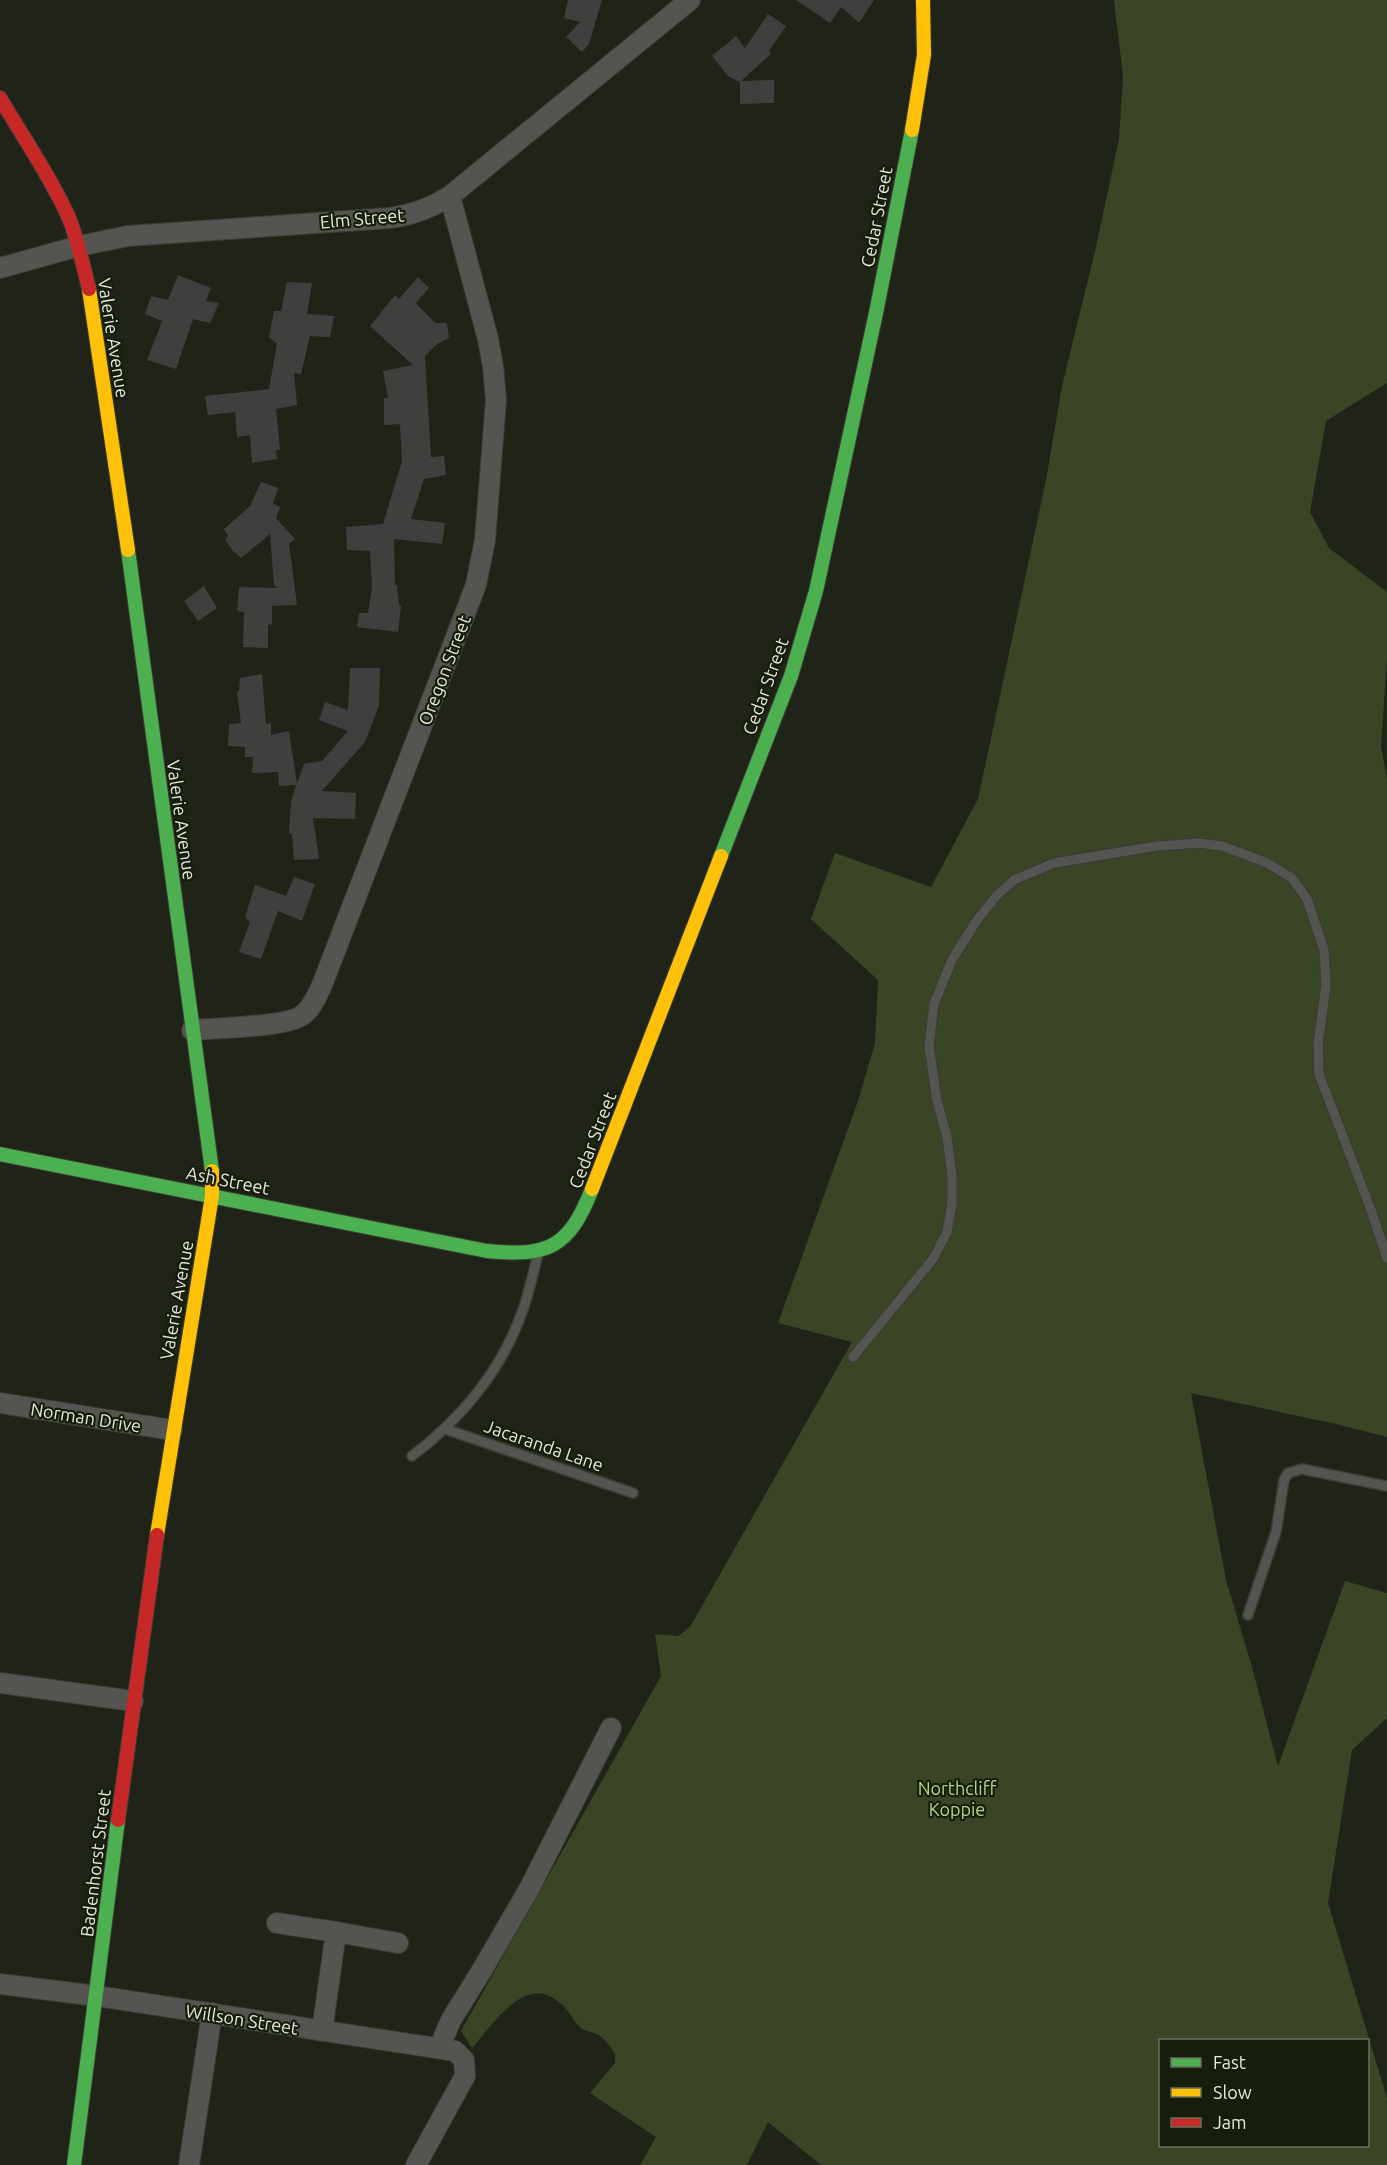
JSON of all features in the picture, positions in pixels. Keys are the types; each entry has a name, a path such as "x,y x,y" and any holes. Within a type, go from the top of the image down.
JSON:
{"street":[{"name":"Elm Street","path":"0,268 79,246 128,236 412,215 450,196 690,0"},
{"name":"Cedar Street","path":"449,1243 512,1254 539,1251 552,1247 570,1233 582,1215 791,676 816,591 876,313 918,98 924,55 923,0"},
{"name":"Valerie Avenue","path":"0,98 57,194 79,246 89,289 126,534 212,1167 213,1196 172,1430 152,1565"},
{"name":"Oregon Street","path":"192,1030 287,1022 301,1016 316,998 476,585 485,540 492,470 496,400 494,366 450,196"},
{"name":"Ash Street","path":"0,1154 449,1243"},
{"name":"Norman Drive","path":"0,1403 172,1430"},
{"name":"Badenhorst Street","path":"74,2165 152,1565"},
{"path":"0,1683 133,1701"},
{"path":"439,2048 451,2020 528,1891 611,1728"},
{"path":"277,1923 398,1943"},
{"path":"322,2031 336,1932"},
{"name":"Willson Street","path":"0,1984 97,1996 455,2051 462,2056 466,2064 465,2076 416,2165"},
{"path":"189,2165 212,2013"}],"lane":[{"path":"853,1357 933,1259 947,1232 952,1203 952,1176 947,1137 937,1101 929,1046 934,1004 952,960 977,920 997,895 1014,880 1054,862 1157,846 1199,843 1222,846 1265,862 1292,878 1307,900 1324,950 1326,985 1318,1044 1319,1074 1387,1258"},
{"name":"Jacaranda Lane","path":"412,1456 445,1429 486,1381 509,1345 523,1311 539,1251"},
{"name":"Jacaranda Lane","path":"445,1429 633,1492"},
{"path":"1248,1615 1276,1532 1284,1480 1288,1473 1302,1469 1387,1486"}],"green space":[{"name":"Northcliff Koppie","path":"1114,0 1387,0 1387,383 1326,421 1310,512 1329,548 1387,592 1387,658 1381,747 1387,778 1387,1437 1191,1393 1226,1580 1278,1766 1345,1581 1387,1593 1387,1718 1352,1750 1328,1903 1387,2098 1387,2165 821,2165 768,2122 747,2165 640,2165 656,2137 590,2093 615,2063 615,2054 600,2036 580,2027 559,2002 546,1995 533,1994 521,1998 499,2016 472,2048 461,2031 661,1676 655,1634 678,1636 690,1627 852,1342 778,1323 858,1101 875,1043 878,980 811,919 835,853 931,887 978,799 1046,480 1062,386 1096,247 1119,139 1123,76"}],"building":[{"path":"568,0 602,0 589,44 582,52 566,37 580,22 564,18"},
{"path":"796,0 874,0 859,23 841,7 830,23"},
{"path":"768,14 786,26 769,51 771,54 741,81 774,80 774,103 740,104 740,82 728,76 712,56 736,36 745,48"},
{"path":"178,275 211,288 206,301 219,303 210,323 193,319 176,369 147,360 162,321 145,314 151,296 168,300"},
{"path":"418,277 429,288 416,303 435,323 447,323 449,338 437,344 425,356 431,457 444,456 446,475 424,479 411,519 445,523 442,544 394,539 395,585 397,585 401,606 398,632 357,627 359,613 368,613 372,588 370,551 347,550 346,527 383,524 402,461 400,424 384,425 384,398 388,398 383,371 413,365 370,326 395,295 399,299"},
{"path":"287,282 312,283 307,314 334,316 330,337 310,336 301,374 294,373 297,405 276,409 280,449 276,450 277,459 252,463 250,435 237,437 235,412 208,415 205,396 269,389 277,344 269,337 274,311 281,311"},
{"path":"261,482 278,488 273,504 280,507 276,518 295,539 289,544 297,605 272,606 272,624 268,625 268,648 243,647 244,612 237,611 239,587 278,588 274,585 270,534 241,558 225,539 228,536 224,529 250,506"},
{"path":"204,586 217,608 198,621 184,601"},
{"path":"350,668 380,668 379,706 365,742 322,791 356,793 355,819 313,818 319,859 294,860 292,834 289,833 291,802 296,785 279,786 278,772 252,773 253,757 245,757 245,747 228,746 229,724 241,723 237,692 240,678 262,674 266,724 271,723 271,735 289,731 297,784 304,764 322,761 348,731 319,720 325,702 348,710"},
{"path":"294,877 315,884 302,921 278,911 261,959 239,952 250,922 245,917 255,885 286,896"}],"traffic: fast":[{"path":"721,856 791,676 816,591 876,313 912,130"},
{"path":"128,550 212,1171"},
{"path":"0,1154 487,1251 526,1252 541,1250 554,1244 565,1236 574,1224 592,1189"},
{"path":"74,2165 118,1820"}],"traffic: slow":[{"path":"912,130 924,55 923,0"},
{"path":"89,289 128,550"},
{"path":"592,1189 721,856"},
{"path":"157,1535 212,1196 212,1171"}],"traffic: jam":[{"path":"0,98 62,202 78,244 89,289"},
{"path":"118,1820 157,1535"}]}
